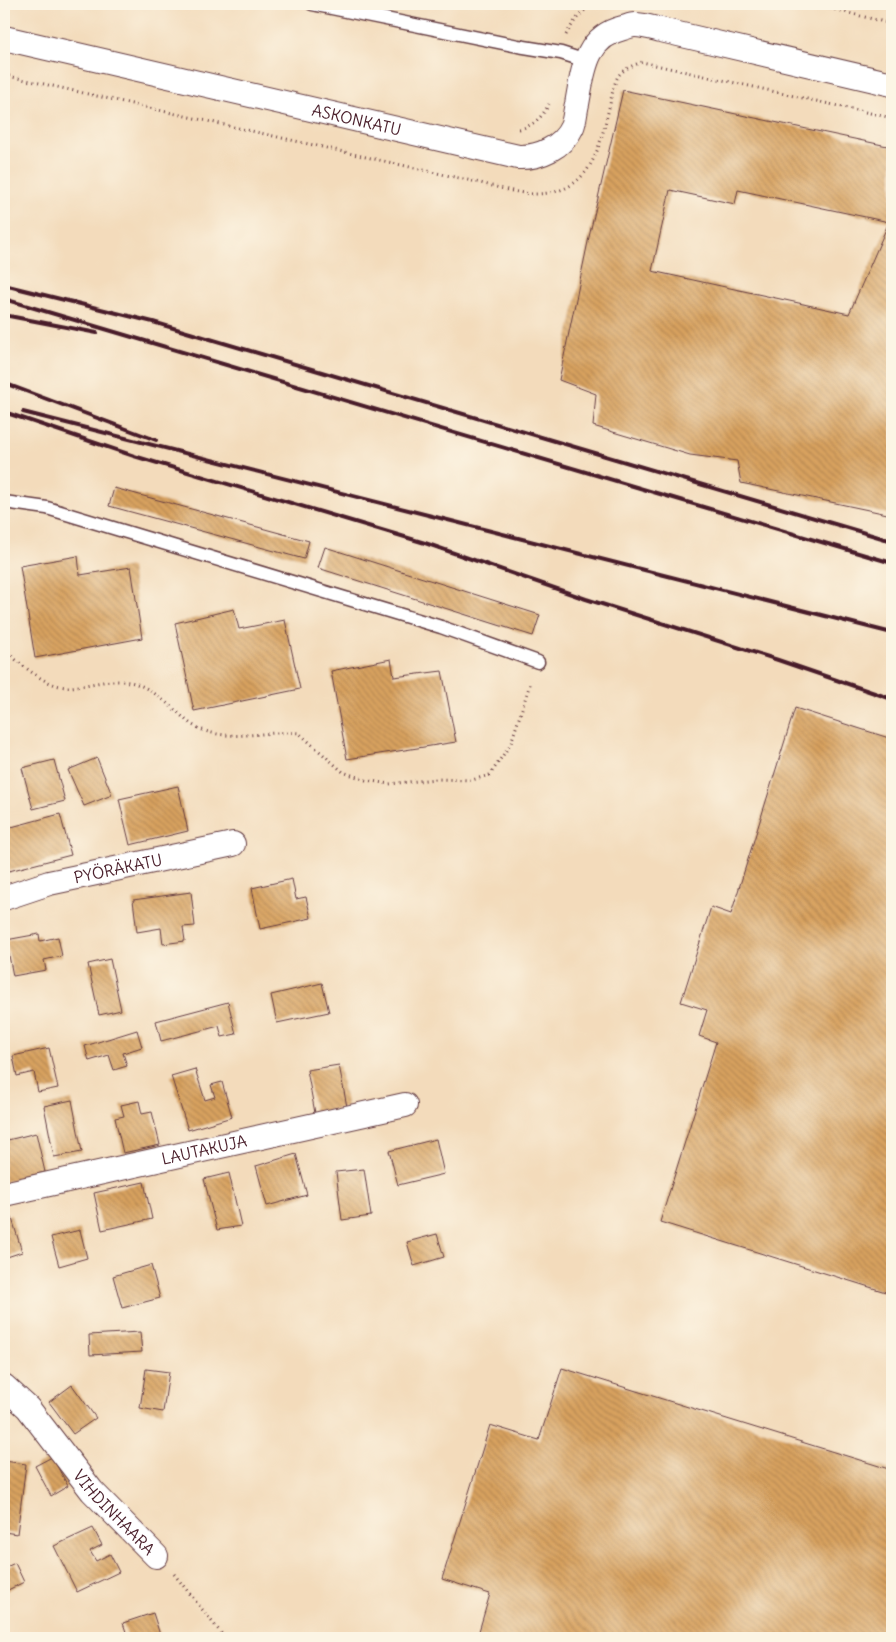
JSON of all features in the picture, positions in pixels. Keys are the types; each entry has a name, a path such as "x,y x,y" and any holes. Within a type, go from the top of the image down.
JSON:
{"street":[{"name":"ASKONKATU","path":"4,38 518,157 536,155 551,150 565,139 573,126 586,61 594,46 602,37 614,30 634,25 892,84"},
{"name":"PYÖRÄKATU","path":"4,898 49,883 233,844"},
{"name":"LAUTAKUJA","path":"4,1194 405,1105"},
{"name":"VIHDINHAARA","path":"4,1386 28,1408 92,1491 156,1556"}],"lane":[{"path":"312,4 561,53 586,61"},
{"path":"4,502 47,508 441,628 538,662"}],"path":[{"path":"561,53 566,35 575,19 587,7 596,4"},
{"path":"806,4 892,24"},
{"path":"837,10 839,4"},
{"path":"4,75 224,125"},
{"path":"513,128 521,129 534,123 544,115 552,98"},
{"path":"4,650 40,679 67,687 102,682 130,682 147,689 174,709 190,724 206,732 233,737 272,733 299,733 343,772 366,780 389,784 436,779 472,780 490,775 511,743 538,662"},
{"name":"VIHDINHAARA","path":"156,1556 178,1579 225,1638"}],"building":[{"path":"623,90 892,147 892,515 741,483 737,461 690,455 593,426 596,394 559,380 589,237","holes":["670,190 735,204 738,190 889,222 849,314 652,271"]},
{"path":"114,488 309,541 304,559 109,506"},
{"path":"325,547 540,615 533,636 318,568"},
{"path":"78,556 80,575 131,567 142,638 35,658 20,566"},
{"path":"234,609 239,629 285,620 300,689 194,711 175,623"},
{"path":"391,659 394,677 442,671 456,742 347,759 331,671"},
{"path":"795,708 892,739 892,1294 660,1222 716,1042 699,1036 707,1010 681,1002 711,907 731,914"},
{"path":"97,758 112,795 84,806 68,770"},
{"path":"54,760 65,801 33,809 22,768"},
{"path":"178,786 188,831 130,845 119,799"},
{"path":"60,814 71,855 9,871 4,849 4,829"},
{"path":"292,879 296,899 306,897 311,918 260,929 252,888"},
{"path":"191,892 195,926 183,927 185,941 163,944 161,928 137,932 133,900"},
{"path":"39,934 40,941 58,937 62,956 44,960 46,970 13,976 6,940"},
{"path":"110,959 121,1010 99,1015 88,964"},
{"path":"322,983 329,1012 277,1023 271,995"},
{"path":"228,1002 236,1034 222,1037 219,1026 161,1041 156,1021"},
{"path":"137,1030 142,1047 123,1053 127,1066 114,1070 109,1055 89,1061 85,1046"},
{"path":"49,1048 58,1088 38,1092 34,1072 17,1076 13,1056"},
{"path":"339,1065 347,1107 315,1113 307,1070"},
{"path":"195,1069 205,1100 215,1097 211,1085 222,1082 232,1117 188,1130 171,1076"},
{"path":"72,1100 82,1152 54,1157 44,1106"},
{"path":"139,1101 142,1114 152,1112 160,1145 123,1153 115,1118 124,1116 121,1105"},
{"path":"36,1133 45,1172 4,1182 4,1141"},
{"path":"436,1139 444,1174 398,1185 389,1151"},
{"path":"296,1154 307,1195 267,1206 256,1166"},
{"path":"364,1169 371,1216 342,1220 336,1172"},
{"path":"229,1173 241,1226 217,1230 204,1179"},
{"path":"144,1182 152,1219 102,1230 94,1193"},
{"path":"11,1215 22,1252 4,1258 4,1217"},
{"path":"80,1230 87,1258 59,1266 51,1237"},
{"path":"437,1234 444,1257 414,1266 407,1242"},
{"path":"151,1265 160,1298 122,1308 113,1276"},
{"path":"140,1332 142,1352 90,1355 89,1335"},
{"path":"562,1368 892,1470 892,1638 477,1638 490,1594 442,1579 490,1425 539,1440"},
{"path":"146,1369 169,1372 163,1412 140,1408"},
{"path":"72,1385 96,1418 73,1434 49,1402"},
{"path":"52,1457 68,1486 51,1496 35,1466"},
{"path":"4,1461 26,1464 17,1534 4,1532"},
{"path":"93,1528 102,1545 90,1551 96,1561 110,1554 119,1572 77,1592 54,1546"},
{"path":"15,1563 24,1582 4,1592 4,1568"},
{"path":"153,1613 161,1638 128,1638 123,1623"}],"railway":[{"path":"4,285 153,322 892,541"},
{"path":"4,299 892,563"},
{"path":"4,315 97,333"},
{"path":"4,383 156,440"},
{"path":"4,412 134,456 425,543 586,599 778,660 892,699"},
{"path":"23,412 892,633"}]}
